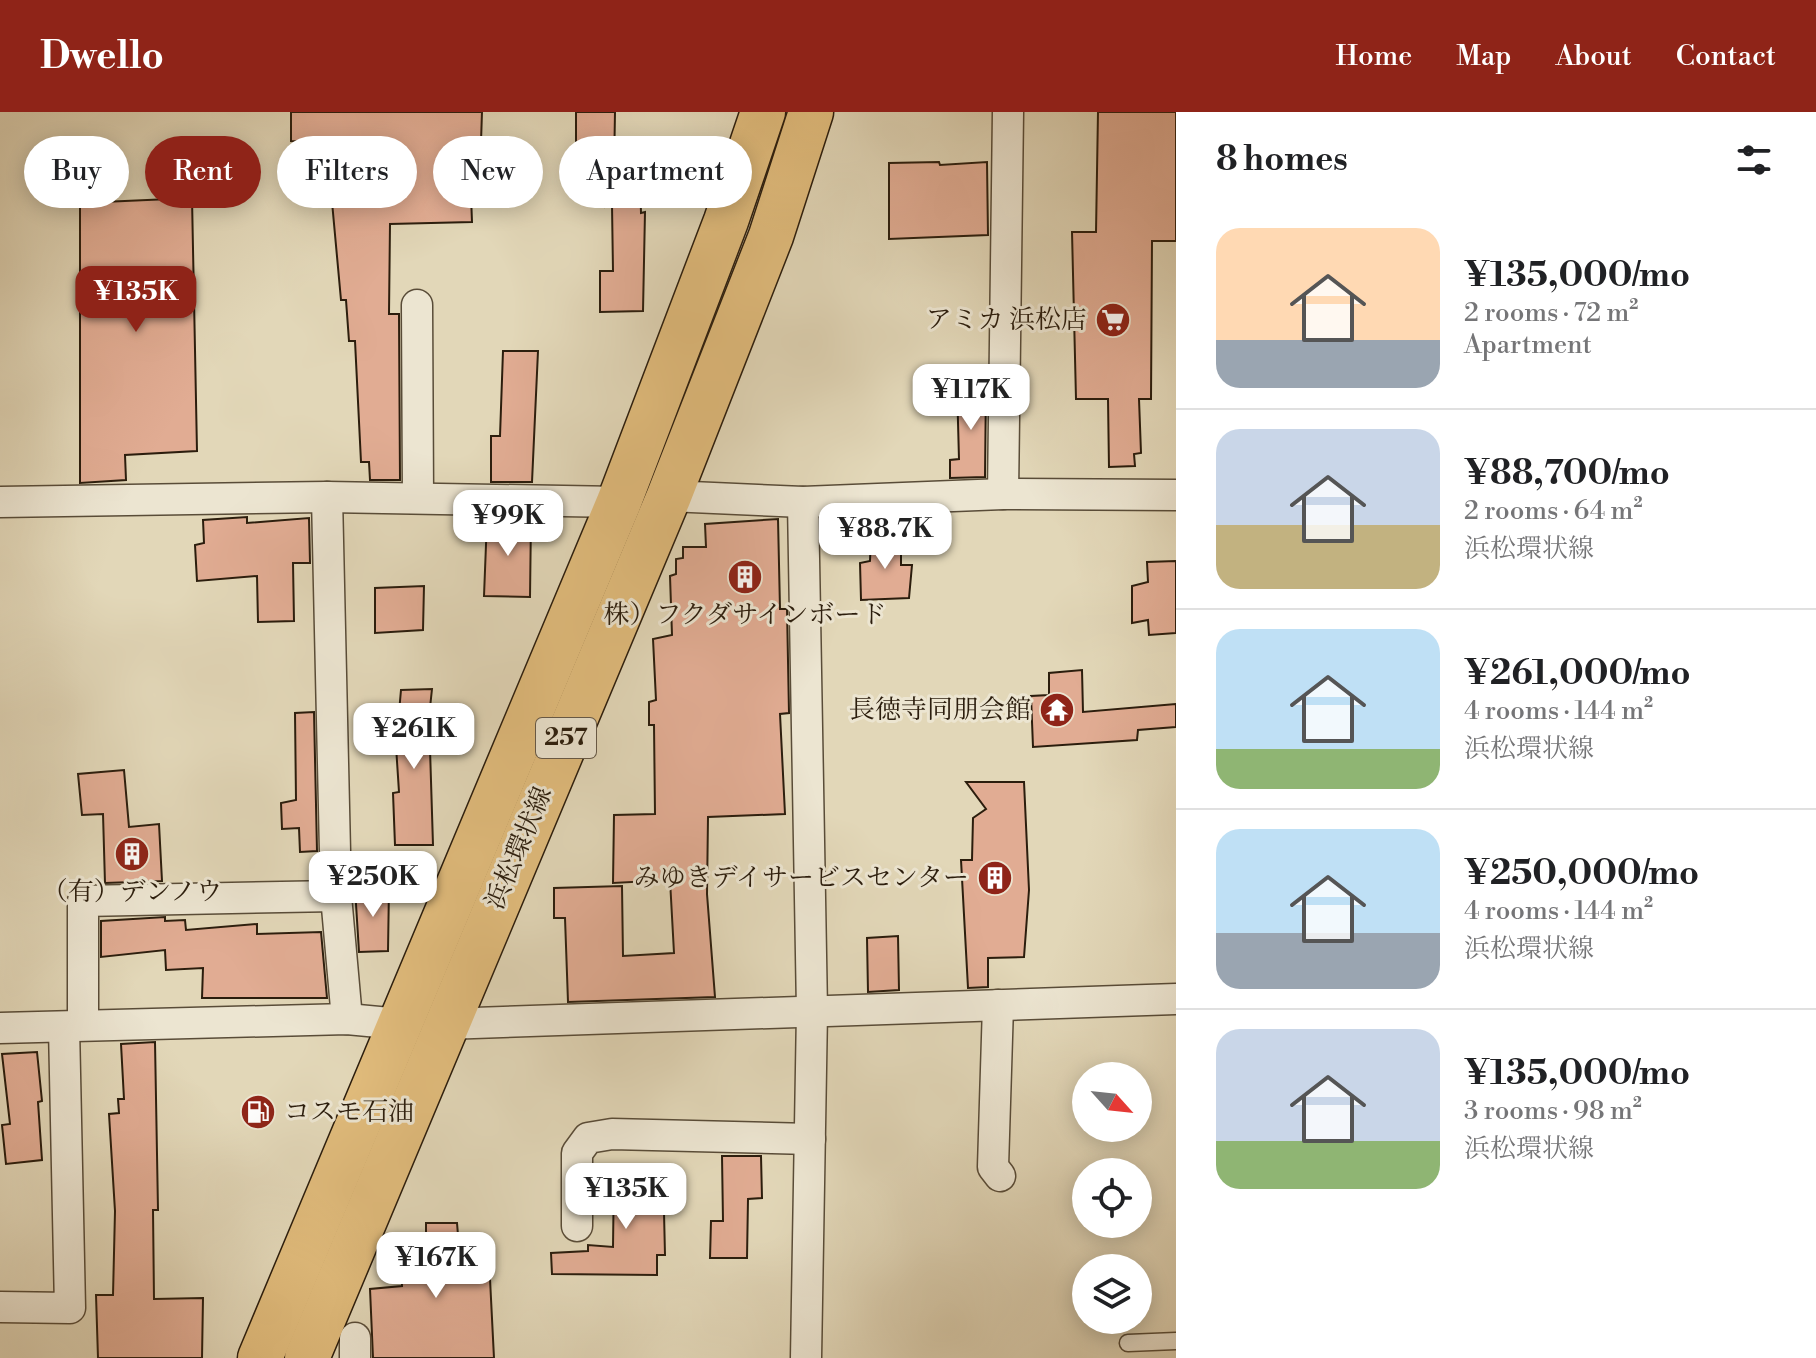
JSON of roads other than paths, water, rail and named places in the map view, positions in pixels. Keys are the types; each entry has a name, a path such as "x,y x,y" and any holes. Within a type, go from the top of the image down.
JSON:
{"highway":[{"name":"浜松環状線","path":"260,1358 619,502 726,221 763,112"},
{"name":"浜松環状線","path":"307,1358 669,496 771,236 811,112"}],"street":[{"path":"1003,494 1008,112"},
{"path":"417,305 418,498"},
{"path":"669,496 803,502 1003,494 1176,495"},
{"path":"0,502 327,497 619,502"},
{"path":"327,497 336,896 347,1019"},
{"path":"803,502 812,1011 806,1358"},
{"path":"0,1307 70,1308 74,1025 83,901 336,896"},
{"path":"445,1024 1176,999"},
{"path":"998,1005 993,1167 1000,1176"},
{"path":"0,1028 347,1019 400,1024"},
{"path":"577,1226 577,1153 588,1138 612,1134 810,1139"}],"lane":[{"path":"1128,1343 1176,1341"}],"place":[{"name":"アミカ 浜松店","path":"1113,320"},
{"name":"株）フクダサインボード","path":"745,577"},
{"name":"長徳寺同朋会館","path":"1057,710"},
{"name":"（有）デンノウ","path":"132,854"},
{"name":"みゆきデイサービスセンター","path":"995,878"},
{"name":"コスモ石油","path":"258,1112"}]}
